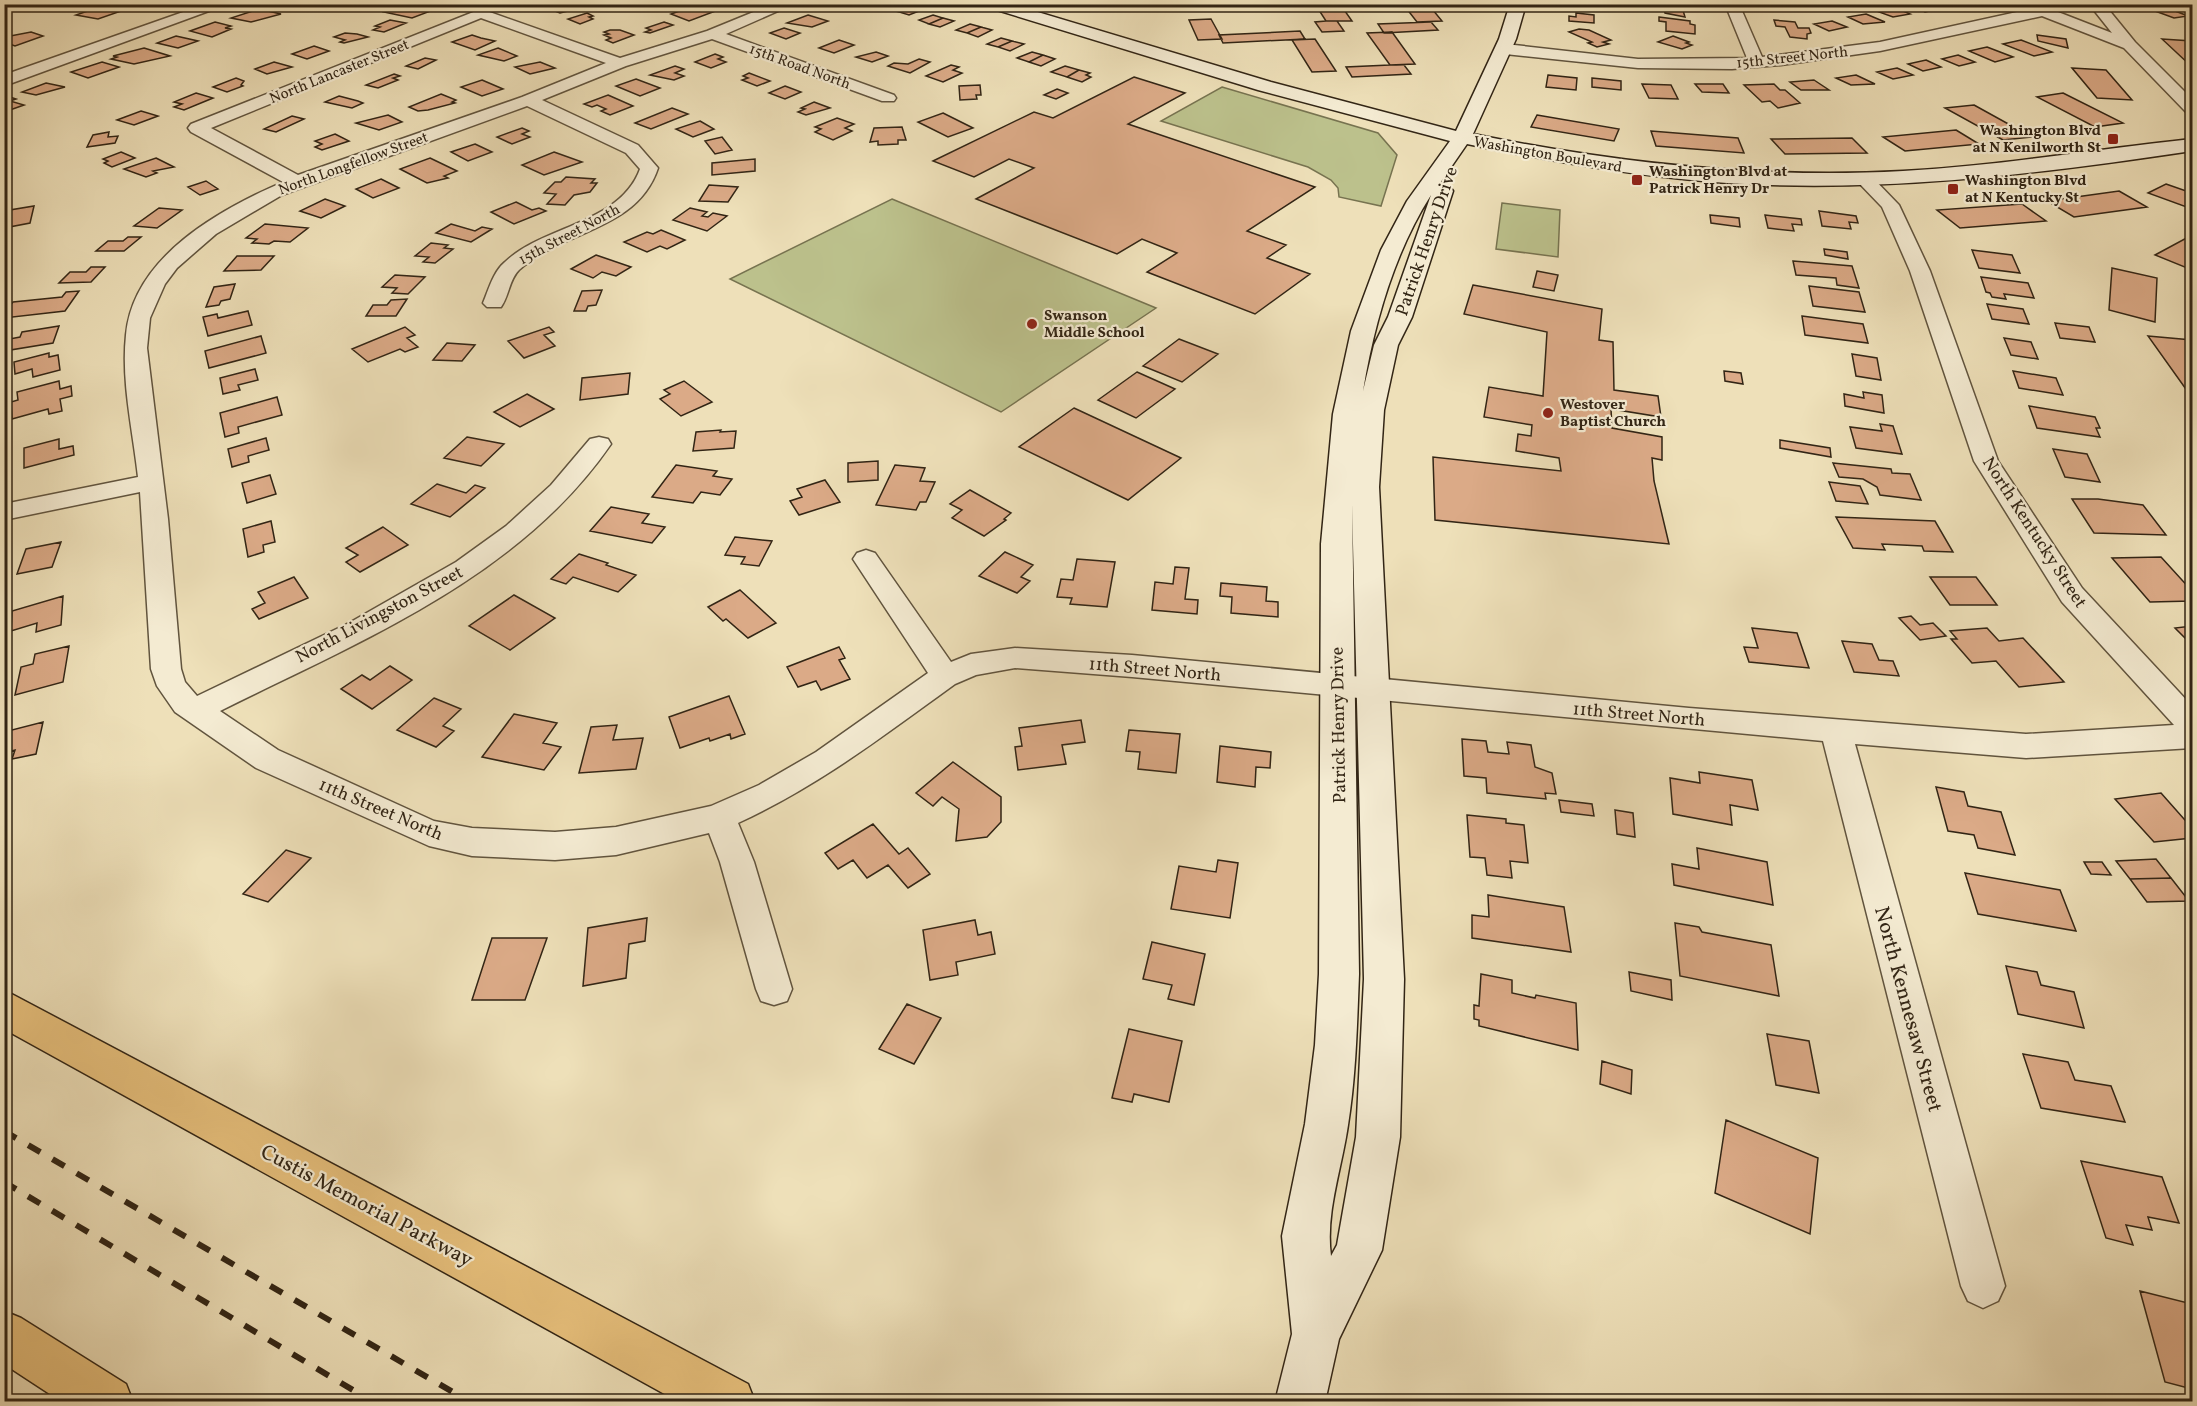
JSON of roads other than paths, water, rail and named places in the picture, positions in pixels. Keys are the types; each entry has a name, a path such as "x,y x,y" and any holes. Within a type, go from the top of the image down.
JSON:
{"highway":[{"name":"Custis Memorial Parkway","path":"4,1008 730,1401"},
{"path":"4,1335 108,1401"}],"street":[{"path":"8,78 221,4"},
{"name":"North Longfellow Street","path":"194,711 172,686 165,669 150,482 136,357 140,313 148,294 176,258 213,228 268,195 297,182 528,100 620,63 712,34 787,4"},
{"name":"Washington Boulevard","path":"993,4 1461,139 1574,160 1655,171 1727,177 1866,181 1984,173 2193,145"},
{"name":"Patrick Henry Drive","path":"1300,1401 1316,1334 1359,1250 1378,1137 1384,979 1365,487 1371,410 1386,345 1400,316 1461,139 1505,49 1518,4"},
{"path":"1732,4 1756,62"},
{"path":"2025,4 2129,45"},
{"name":"15th Street North","path":"1505,49 1642,64 1685,66 1756,62 1867,49 2074,4"},
{"path":"2096,4 2129,45 2193,108"},
{"name":"North Lancaster Street","path":"297,182 197,128 481,13 620,63"},
{"name":"15th Road North","path":"712,34 888,98"},
{"name":"15th Street North","path":"494,303 503,277 513,265 534,250 628,202 648,181 649,168 632,149 528,100"},
{"name":"Patrick Henry Drive","path":"1316,1334 1305,1236 1327,1124 1336,1045 1339,963 1338,484 1345,406 1359,341 1394,250 1413,208 1461,139"},
{"name":"North Kentucky Street","path":"1866,181 1890,205 1920,271 1986,462 2072,595 2193,725"},
{"name":"North Livingston Street","path":"194,711 357,630 465,568 538,512 577,474 599,444"},
{"path":"4,512 150,482"},
{"path":"866,559 945,676"},
{"name":"11th Street North","path":"194,711 267,759 412,826 446,838 510,845 586,844 662,833 719,817 770,794 826,761 945,676 971,665 993,660 1041,658 1836,731 2026,746 2193,736"},
{"name":"North Kennesaw Street","path":"1836,731 1983,1286"},
{"path":"719,817 737,862 774,989"}],"railway":[{"path":"4,1131 470,1402"},
{"path":"4,1182 373,1402"}],"place":[{"name":"Washington Blvd at N Kenilworth St","path":"2113,139"},
{"name":"Washington Blvd at Patrick Henry Dr","path":"1637,180"},
{"name":"Washington Blvd at N Kentucky St","path":"1953,189"},
{"name":"Swanson Middle School","path":"1032,324"},
{"name":"Westover Baptist Church","path":"1548,413"}]}
